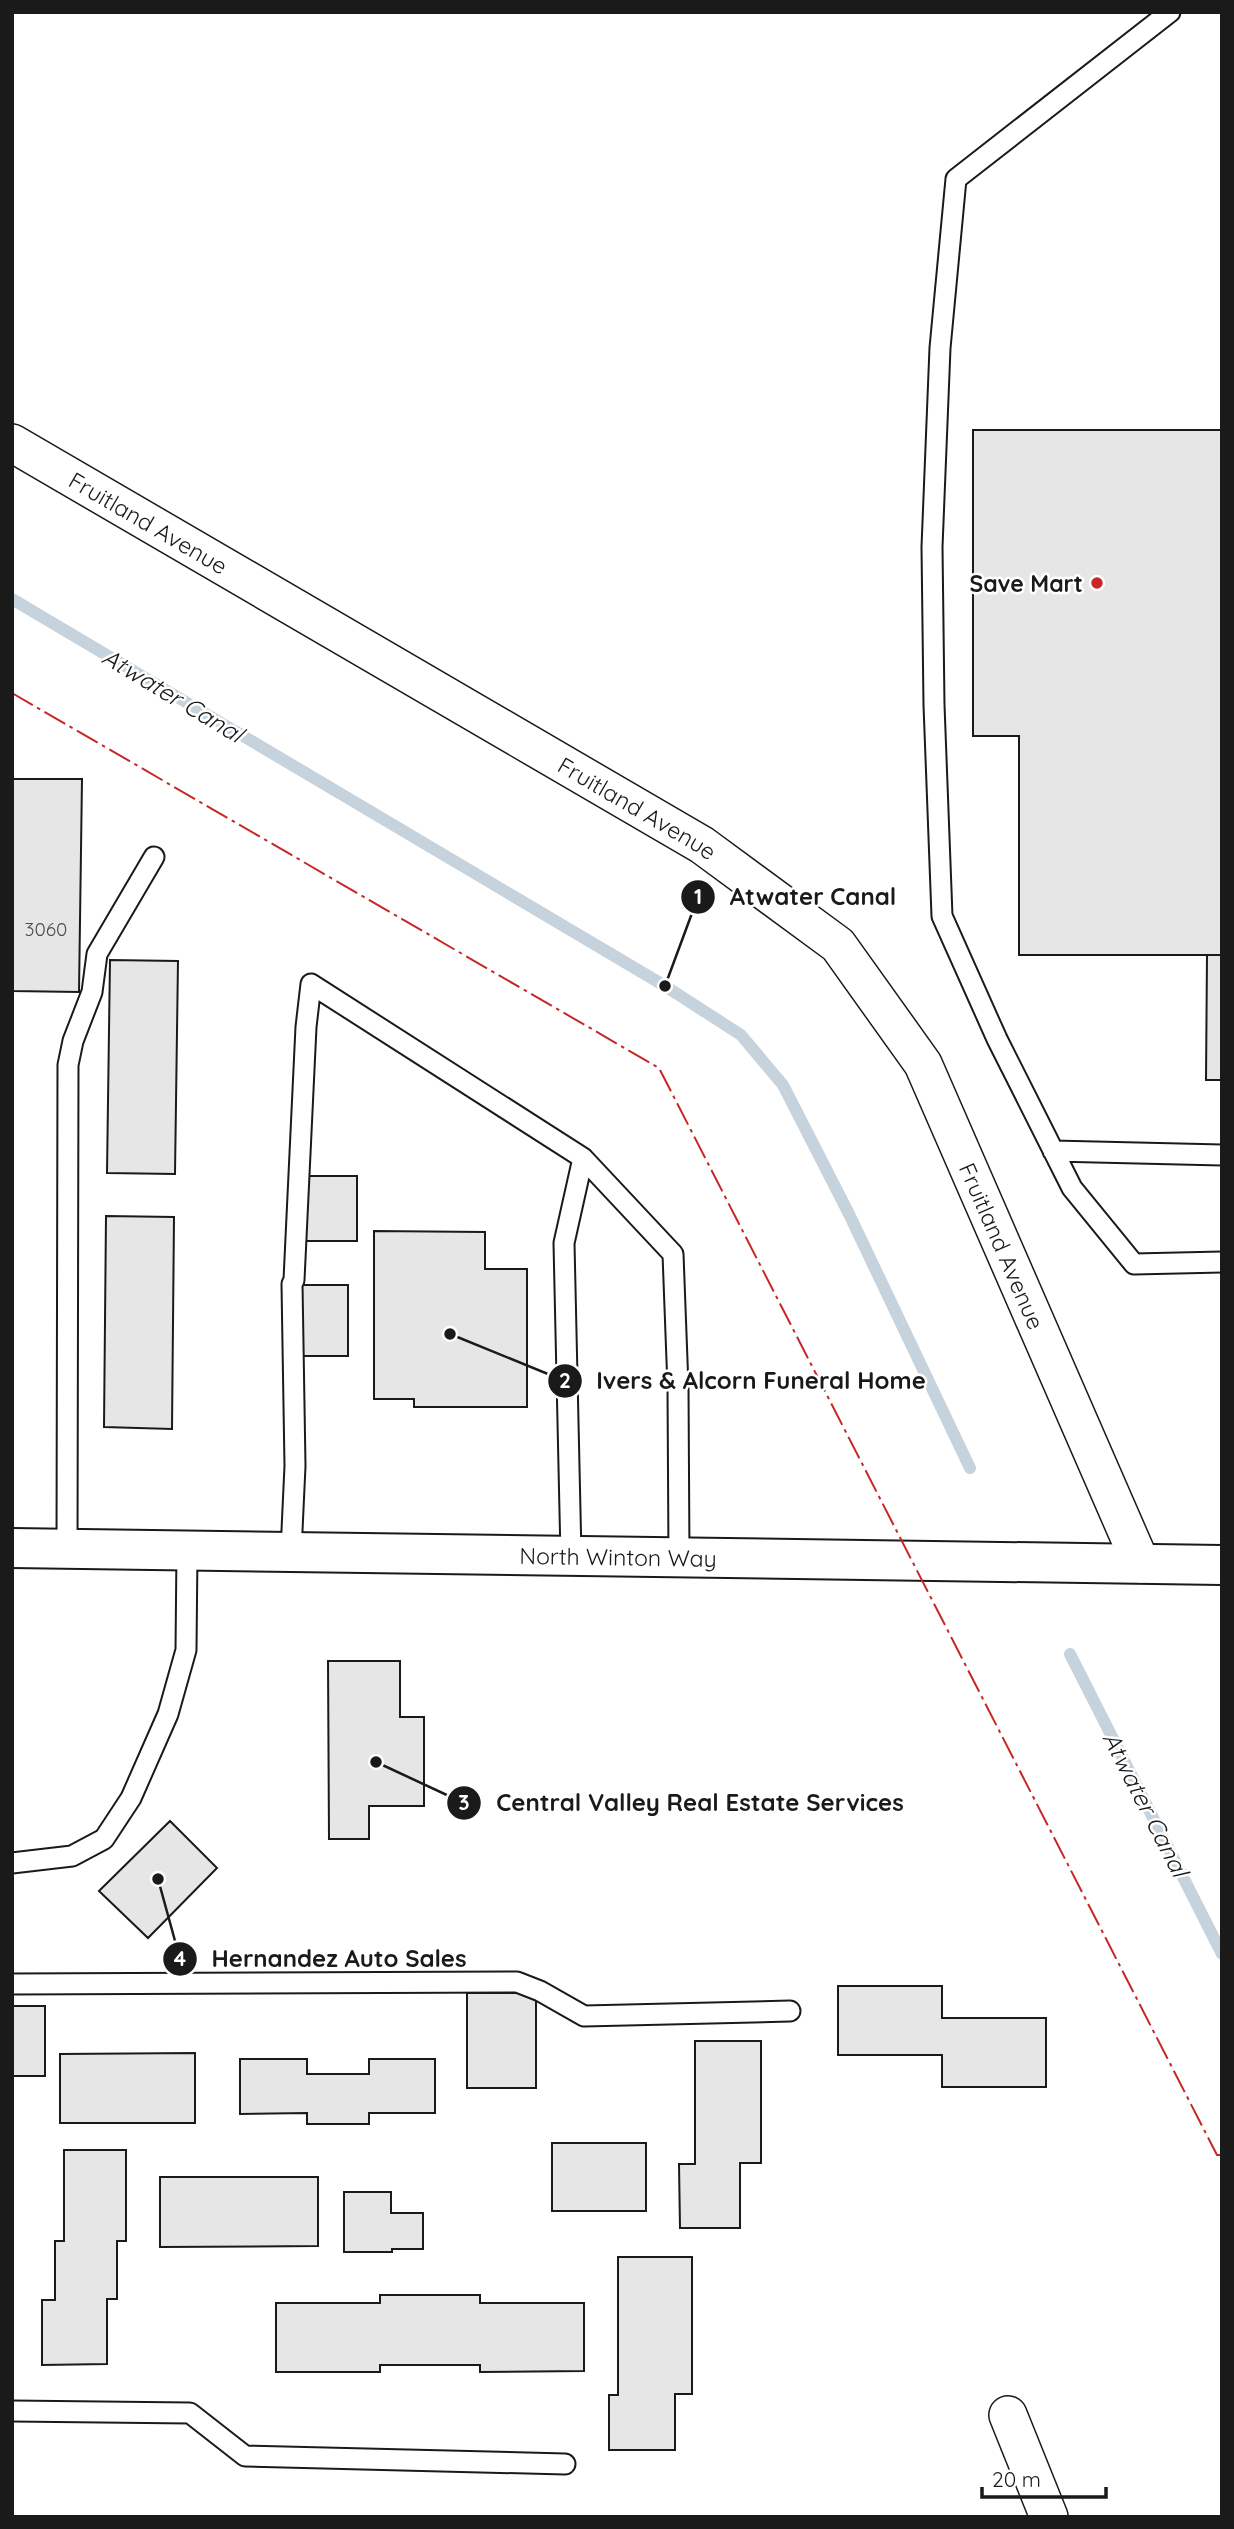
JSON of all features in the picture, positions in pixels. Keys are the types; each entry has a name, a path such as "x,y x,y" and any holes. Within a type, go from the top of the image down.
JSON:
{"main road":[{"name":"North Winton Way","path":"12,1548 1222,1565"}],"street":[{"name":"Fruitland Avenue","path":"12,443 702,845 838,945 923,1064 1141,1564"},
{"path":"1008,2416 1049,2517"}],"lane":[{"path":"1170,12 956,179 940,348 932,547 934,705 942,916 997,1039 1072,1188 1134,1264 1222,1262"},
{"path":"67,1548 68,1065 73,1041 92,992 97,954 155,858"},
{"path":"291,1552 295,1466 292,1284 306,1027 311,984 583,1158 673,1254 678,1387 679,1557"},
{"path":"1053,1151 1222,1155"},
{"path":"571,1556 564,1243 583,1158"},
{"path":"12,1863 72,1856 104,1839 131,1798 168,1714 186,1650 187,1550"},
{"path":"12,1984 517,1982 540,1991 584,2016 790,2011"},
{"path":"12,2411 190,2413 245,2456 565,2464"}],"building":[{"name":"Save Mart","path":"973,430 1222,430 1222,955 1019,955 1019,736 973,736"},
{"path":"13,779 82,779 79,992 12,991"},
{"path":"1207,955 1222,955 1222,1080 1206,1080"},
{"path":"110,960 178,961 175,1174 107,1173"},
{"path":"306,1176 357,1176 357,1241 306,1241"},
{"path":"106,1216 174,1217 172,1429 104,1427"},
{"path":"374,1231 485,1232 485,1269 527,1269 527,1407 414,1407 414,1399 374,1399"},
{"path":"293,1285 348,1285 348,1356 293,1356"},
{"path":"328,1661 400,1661 400,1717 424,1717 424,1806 369,1806 369,1839 329,1839"},
{"path":"170,1821 217,1868 148,1938 99,1891"},
{"path":"838,1986 942,1986 942,2018 1046,2018 1046,2087 942,2087 942,2055 838,2055"},
{"path":"467,1993 536,1993 536,2088 467,2088"},
{"path":"12,2006 45,2006 45,2076 12,2076"},
{"path":"695,2041 761,2041 761,2163 740,2163 740,2228 680,2228 679,2164 695,2164"},
{"path":"195,2053 195,2123 60,2123 60,2054"},
{"path":"240,2059 307,2059 307,2074 369,2074 369,2059 435,2059 435,2113 369,2113 369,2124 307,2124 307,2113 240,2114"},
{"path":"552,2143 646,2143 646,2211 552,2211"},
{"path":"64,2150 126,2150 126,2241 117,2241 117,2299 107,2299 107,2364 42,2365 42,2300 55,2300 55,2241 64,2241"},
{"path":"160,2177 318,2177 318,2246 160,2247"},
{"path":"344,2192 391,2192 391,2213 423,2213 423,2249 344,2252"},
{"path":"618,2257 692,2257 692,2394 675,2394 675,2450 609,2450 609,2395 618,2395"},
{"path":"380,2295 480,2295 480,2303 584,2303 584,2371 480,2372 480,2365 380,2365 380,2372 276,2372 276,2303 380,2303"}],"waterway":[{"name":"Atwater Canal","path":"12,599 665,986 741,1035 783,1085 849,1214 970,1468"},
{"name":"Atwater Canal","path":"1070,1654 1222,1954"}],"power":[{"path":"12,693 659,1068 1217,2155 1222,2155"}],"place":[{"name":"Save Mart","path":"1097,583"},
{"name":"Atwater Canal","path":"665,986"},
{"name":"Ivers & Alcorn Funeral Home","path":"450,1334"},
{"name":"Central Valley Real Estate Services","path":"376,1762"},
{"name":"Hernandez Auto Sales","path":"158,1879"}]}
